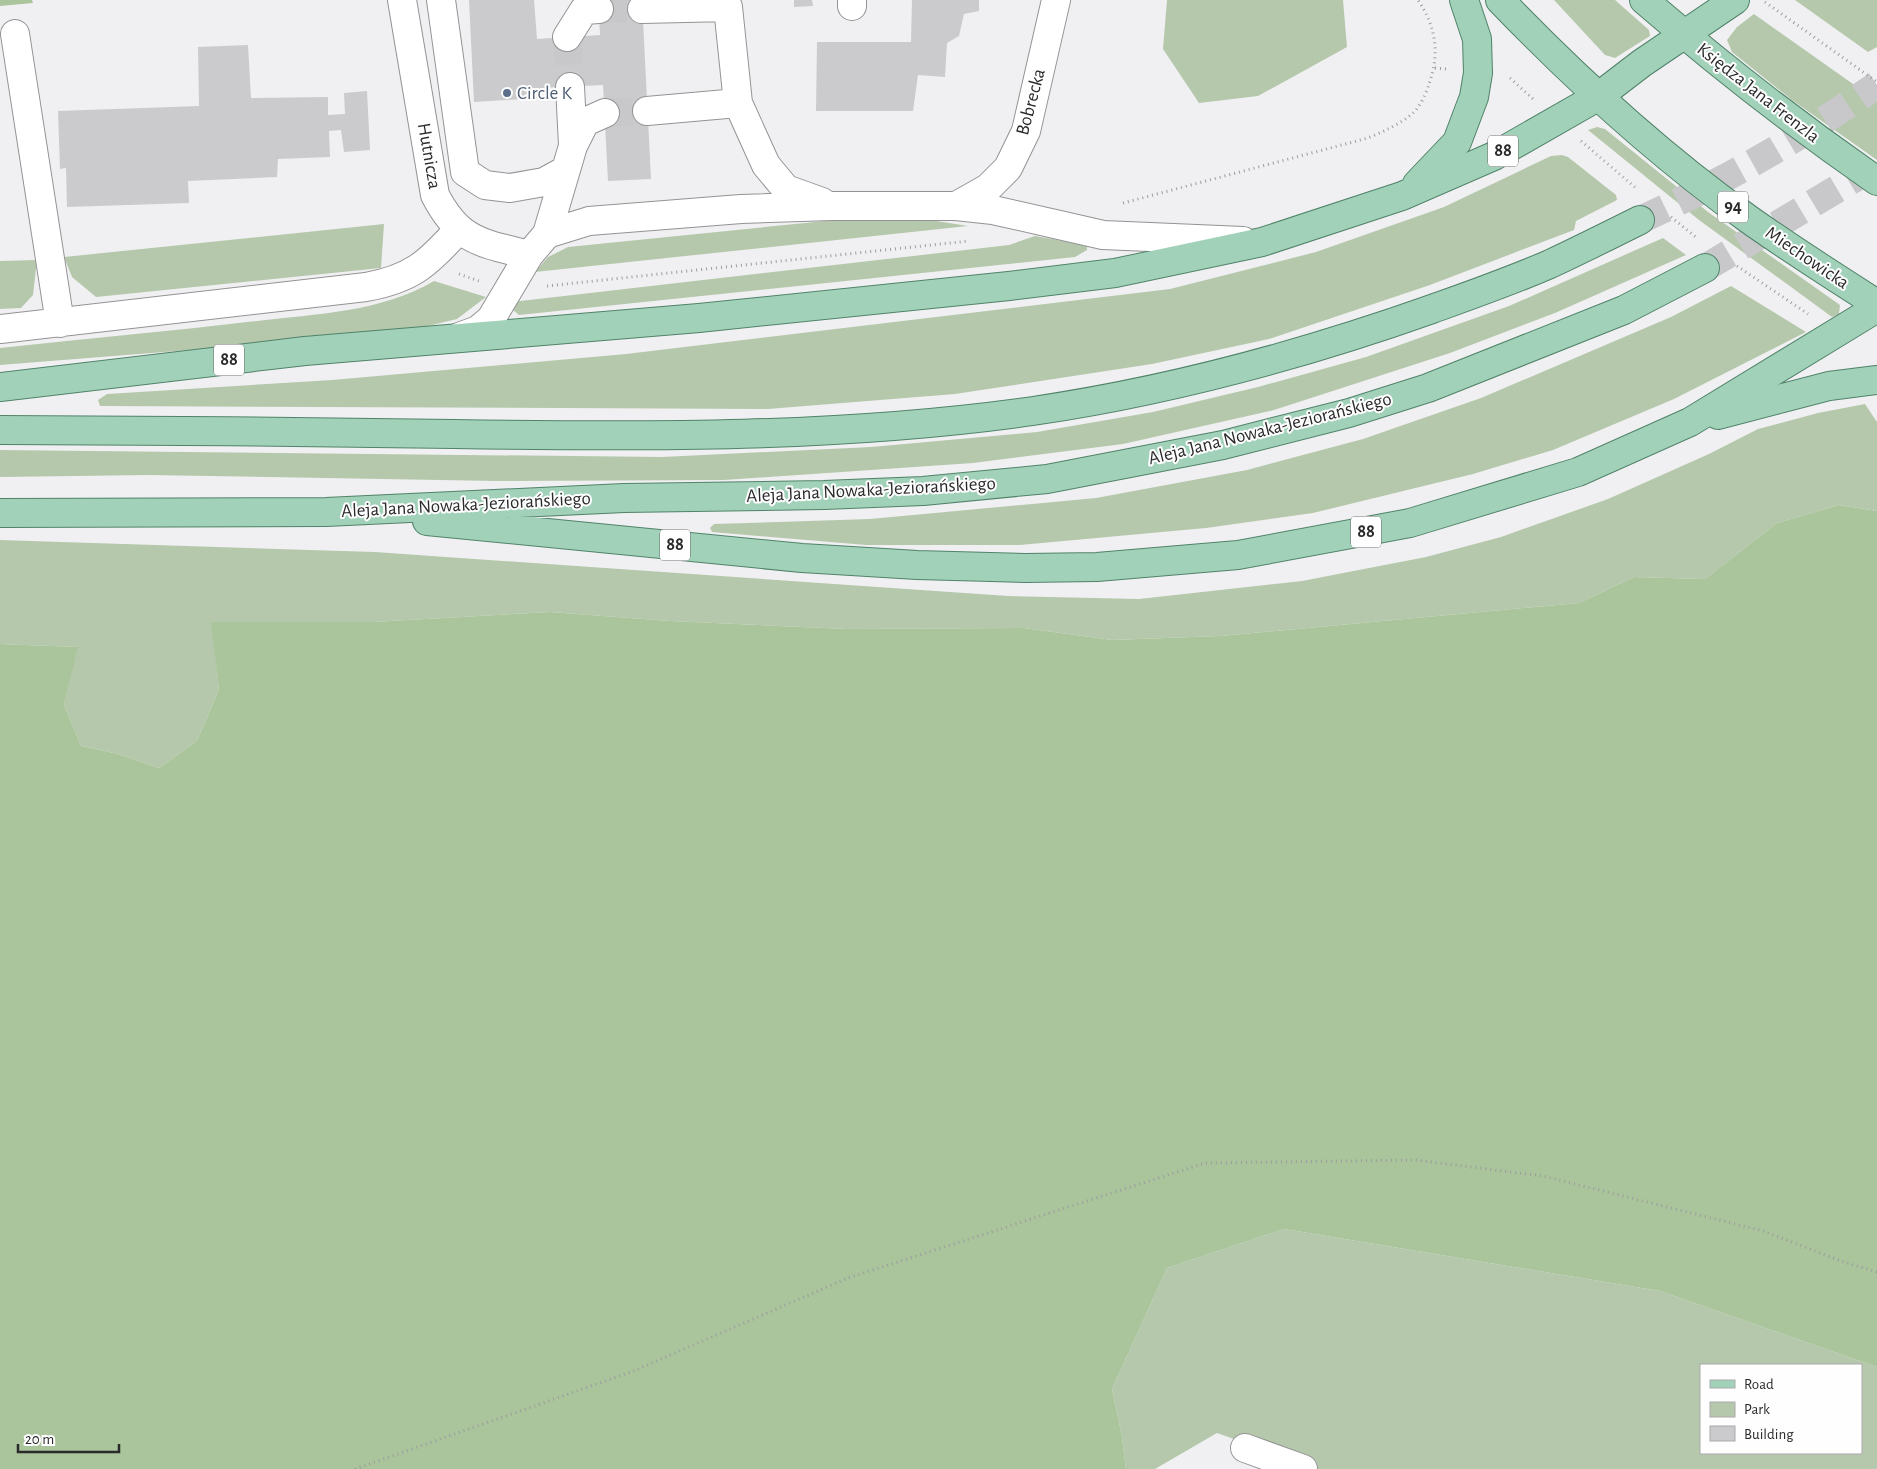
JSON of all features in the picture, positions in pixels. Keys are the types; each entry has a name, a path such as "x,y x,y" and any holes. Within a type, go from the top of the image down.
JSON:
{"main road":[{"path":"1402,196 1421,181 1457,142 1474,97 1478,73 1477,39 1464,0"},
{"name":"94","path":"1500,0 1598,96"},
{"name":"Księdza Jana Frenzla","path":"1644,0 1684,35 1825,145 1877,181"},
{"path":"1684,35 1735,0"},
{"name":"88","path":"0,387 305,352 459,337 698,318 1114,273 1262,242 1402,196 1494,156 1598,96 1684,35"},
{"name":"Miechowicka","path":"1598,96 1746,218 1877,306"},
{"path":"0,430 180,430 574,436 733,434 902,426 1028,411 1144,392 1305,351 1497,285 1549,265 1640,220"},
{"name":"Aleja Jana Nowaka-Jeziorańskiego","path":"0,513 326,512 624,498 923,491 1047,479 1223,445 1349,413 1428,388 1624,310 1705,268"},
{"name":"88","path":"326,512 802,558 917,565 1025,568 1097,566 1238,555 1410,523 1578,472 1690,422 1877,306"},
{"path":"1690,422 1829,386 1877,380"}],"street":[{"name":"Hutnicza","path":"402,0 435,195 446,216 458,230 481,243 529,255"},
{"path":"442,0 465,172 485,185 510,188 544,182 569,158 570,87"},
{"name":"Bobrecka","path":"956,206 988,188 1008,168 1026,130 1056,0"},
{"path":"642,9 728,4 738,103 766,165 786,189 832,206"},
{"path":"567,37 589,7"},
{"path":"15,34 60,322"},
{"path":"647,110 738,103"},
{"path":"459,337 478,330 491,319 529,255 547,234 569,158 585,122 605,112"},
{"path":"547,234 589,220 832,206 956,206 993,210 1103,235 1262,242"},
{"path":"0,329 391,283 409,275 425,264 458,230"},
{"path":"1245,1448 1304,1469"}],"path":[{"path":"1762,0 1877,82"},
{"path":"355,1469 631,1372 848,1278 1205,1163 1414,1160 1543,1176 1763,1231 1841,1261 1877,1272"}],"green space":[{"path":"0,0 32,0 33,3 0,6"},
{"path":"1167,0 1343,0 1347,47 1258,96 1199,103 1163,49"},
{"path":"1554,0 1615,0 1649,30 1650,36 1615,58 1605,55"},
{"path":"1795,0 1877,0 1877,47 1868,52"},
{"path":"1754,14 1877,101 1877,160 1792,100 1732,52 1727,40 1737,27"},
{"path":"1597,127 1605,129 1708,212 1840,305 1839,314 1832,317 1699,220 1588,130"},
{"path":"1562,155 1568,157 1616,195 1617,200 1576,221 1574,230 1430,285 1269,339 1152,364 955,394 768,409 100,406 98,400 107,394 332,380 626,354 1170,289 1316,252 1444,207 1551,156"},
{"path":"924,219 968,226 535,272 548,257 568,247 825,221"},
{"path":"384,224 381,268 96,297 72,277 64,257"},
{"path":"1035,236 1087,245 1087,250 1075,257 519,315 513,310 512,302 1009,245"},
{"path":"1663,238 1686,255 1555,313 1450,353 1274,410 1123,444 973,463 724,480 496,481 148,475 0,477 0,450 662,457 871,447 1037,432 1153,412 1258,387 1366,357 1509,306"},
{"path":"37,260 33,295 21,308 0,309 0,261"},
{"path":"434,281 486,297 457,319 428,326 265,344 0,365 0,348 348,310 393,299"},
{"path":"1731,286 1806,332 1674,399 1553,450 1473,474 1313,513 1206,528 1020,545 866,545 712,532 710,528 714,524 870,519 1096,498 1247,470 1363,439 1481,398 1671,317"},
{"path":"1865,404 1877,422 1877,511 1839,505 1777,523 1705,579 1634,577 1579,603 1220,636 1112,640 1024,628 847,629 670,621 550,612 372,622 212,622 219,689 197,741 159,768 118,754 81,746 64,705 77,647 0,644 0,540 375,552 1008,596 1139,599 1302,581 1426,557 1501,537 1608,499 1709,454 1758,429 1818,413"},
{"path":"1839,505 1877,511 1877,1367 1660,1291 1284,1229 1167,1268 1112,1389 1122,1437 1126,1469 0,1469 0,644 78,647 64,705 81,746 118,754 159,768 197,741 219,689 211,622 372,622 550,612 670,621 847,629 1024,628 1112,640 1220,636 1579,603 1634,577 1705,579 1777,523"},
{"path":"1284,1229 1660,1291 1877,1367 1877,1469 1318,1469 1217,1433 1155,1469 1126,1469 1122,1437 1112,1389 1167,1268"}],"building":[{"name":"Circle K","path":"469,0 534,0 537,39 600,35 598,0 642,0 651,179 608,181 603,85 540,88 540,98 474,102"},
{"path":"794,0 812,0 813,6 794,7"},
{"path":"912,0 979,0 979,11 964,14 959,36 947,43 945,77 918,75 913,111 816,111 817,42 911,42"},
{"path":"248,45 251,98 328,97 328,115 345,114 344,93 367,91 370,150 344,152 341,130 329,131 330,157 278,159 277,177 188,181 189,203 67,207 66,168 60,169 58,111 199,106 198,47"}],"tunnel":[{"path":"599,9 642,9"},
{"path":"567,37 570,87"},
{"path":"1640,220 1762,158 1820,123 1877,85"},
{"path":"605,113 647,111"},
{"path":"1705,268 1877,165"}],"place":[{"name":"Circle K","path":"507,93"}]}
